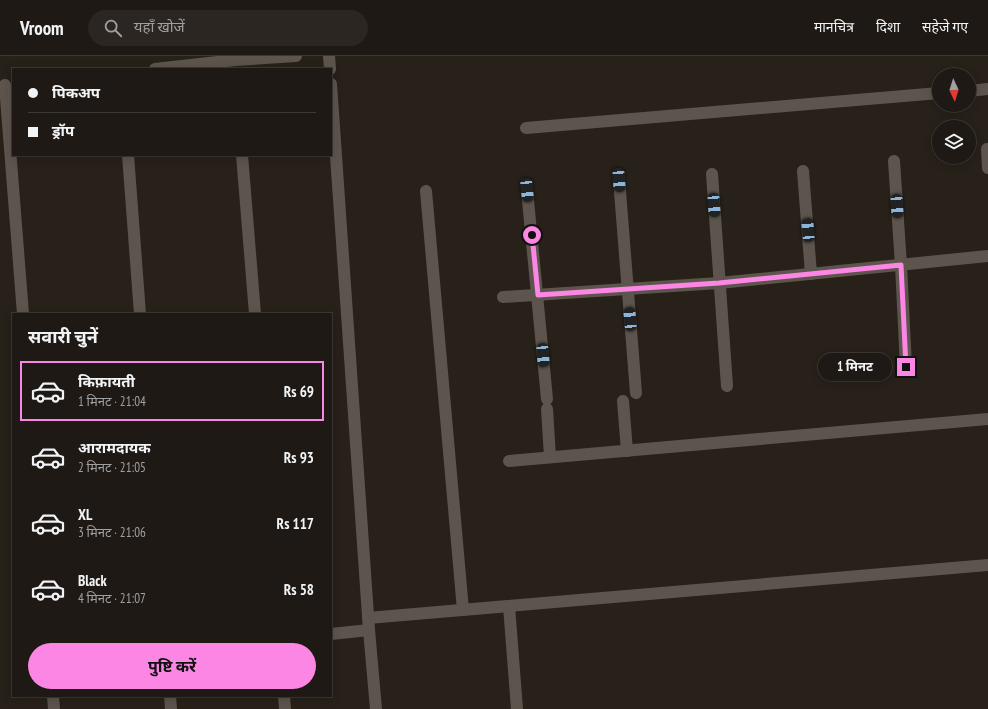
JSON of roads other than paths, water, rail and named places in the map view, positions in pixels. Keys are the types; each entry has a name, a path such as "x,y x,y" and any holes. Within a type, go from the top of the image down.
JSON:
{"street":[{"path":"175,68 235,65 296,56"},
{"path":"329,56 330,68"},
{"path":"6,85 23,313"},
{"path":"976,90 988,89"},
{"path":"526,128 932,94"},
{"path":"332,98 368,618 376,709"},
{"path":"987,149 988,168"},
{"path":"128,156 140,313"},
{"path":"242,156 254,313"},
{"path":"894,161 906,367"},
{"path":"803,171 811,274"},
{"path":"712,174 727,386"},
{"path":"619,180 636,393"},
{"path":"527,190 538,295 550,457"},
{"path":"426,191 463,610"},
{"path":"503,297 719,283 988,256"},
{"path":"623,401 627,451"},
{"path":"509,461 988,419"},
{"path":"368,618 988,564"},
{"path":"509,606 517,709"},
{"path":"332,634 369,630"},
{"path":"53,697 54,709"},
{"path":"170,697 171,709"},
{"path":"284,697 285,709"}]}
